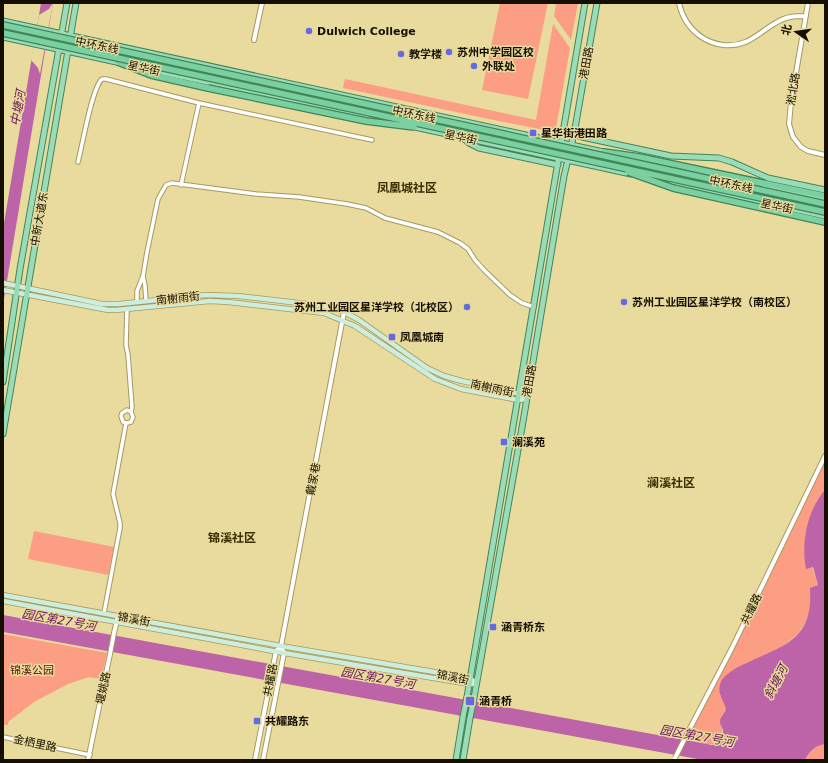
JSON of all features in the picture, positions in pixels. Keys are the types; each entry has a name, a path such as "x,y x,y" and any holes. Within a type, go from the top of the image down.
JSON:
{"highway":[{"name":"中环东线","path":"3,25 825,204"},
{"name":"中环东线","path":"3,33 825,212"},
{"path":"118,62 151,74 208,88 366,121 446,130"},
{"path":"604,152 640,157 719,173 825,198"},
{"path":"603,164 674,188 825,222"}],"main road":[{"name":"中新大道东","path":"3,382 66,3"},
{"name":"中新大道东","path":"3,434 76,3"},
{"name":"港田路","path":"456,760 520,394 585,3"},
{"name":"港田路","path":"463,760 597,3"},
{"name":"星华街","path":"3,20 562,143 825,198"},
{"name":"星华街","path":"3,37 825,216"},
{"path":"574,134 671,156 719,158 732,162 768,178 825,190"},
{"path":"462,137 469,144 479,148 558,165"},
{"name":"南榭雨街","path":"5,283 102,304 205,295 238,296 325,306 344,312 359,320 427,368 444,376 462,382 520,394 526,399"},
{"name":"南榭雨街","path":"4,290 97,309 116,310 210,301 309,310 324,313 355,326 434,379 460,389 518,400 526,399"},
{"name":"锦溪街","path":"3,595 476,683"},
{"name":"锦溪街","path":"3,601 284,653 469,681"}],"street":[{"path":"254,40 262,3"},
{"path":"679,3 685,19 692,29 704,39 717,44 729,46 748,42 782,19 806,16"},
{"name":"淞北路","path":"808,3 791,102 789,124 793,137 801,147 808,151 825,155"},
{"path":"78,162 97,85 102,79 372,140"},
{"path":"181,184 199,102"},
{"path":"137,302 137,292 143,276 146,252 158,199 166,185 172,183 256,194 299,197 347,204 366,208 385,218 438,232 460,243 468,249 485,271 510,295 522,304 534,308"},
{"path":"143,276 146,301"},
{"path":"126,423 131,422 133,419 131,412 129,362 126,345 127,309"},
{"name":"戴家巷","path":"281,646 344,312"},
{"path":"126,423 122,420 121,414 125,410 131,412"},
{"path":"104,614 120,528 113,494 126,423"},
{"name":"共耀路","path":"675,759 732,648 825,456"},
{"name":"堰姚路","path":"88,760 118,616"},
{"name":"共耀路","path":"255,760 276,651 281,646 284,653 263,760"},
{"name":"金栖里路","path":"3,737 90,755"}],"green space":[{"path":"500,3 548,3 528,99 482,90"},
{"path":"556,3 578,3 571,40 554,16"},
{"path":"553,24 570,48 556,128 554,132 343,88 345,79 536,120"},
{"path":"825,459 825,490 811,514 806,568 812,567 818,585 811,588 811,602 808,618 798,634 720,695 726,705 726,711 721,717 722,728 719,741 715,744 710,744 686,740"},
{"path":"34,531 114,547 108,575 28,559"},
{"name":"锦溪公园","path":"3,634 107,653 101,679 89,677 68,684 34,702 8,722 8,725 3,725"},
{"path":"821,744 825,744 824,760 805,760 812,750"}],"water":[{"path":"41,3 53,3 3,305 3,229"},
{"name":"斜塘河","path":"825,490 825,744 813,749 805,760 703,760 3,632 3,615 712,745 723,736 720,720 726,710 719,689 723,678 738,667 789,642 797,635 808,617 810,588 818,585 813,567 806,569 804,548 805,538 814,507"}],"pier":[{"path":"53,3 40,74 38,68 31,60 39,15 49,9"}],"place":[{"name":"Dulwich College","path":"309,31"},
{"name":"苏州中学园区校","path":"449,52"},
{"name":"教学楼","path":"401,54"},
{"name":"外联处","path":"474,66"},
{"name":"星华街港田路","path":"533,133"},
{"name":"苏州工业园区星洋学校（南校区）","path":"624,302"},
{"name":"苏州工业园区星洋学校（北校区）","path":"467,307"},
{"name":"凤凰城南","path":"392,337"},
{"name":"澜溪苑","path":"504,442"},
{"name":"涵青桥东","path":"493,627"},
{"name":"涵青桥","path":"470,701"},
{"name":"共耀路东","path":"257,721"}],"district":[{"name":"凤凰城社区","path":"407,188"},
{"name":"澜溪社区","path":"671,483"},
{"name":"锦溪社区","path":"232,538"}],"water label":[{"name":"中塘河","path":"18,108"},
{"name":"园区第27号河","path":"59,620"},
{"name":"园区第27号河","path":"378,678"},
{"name":"园区第27号河","path":"697,736"}]}
